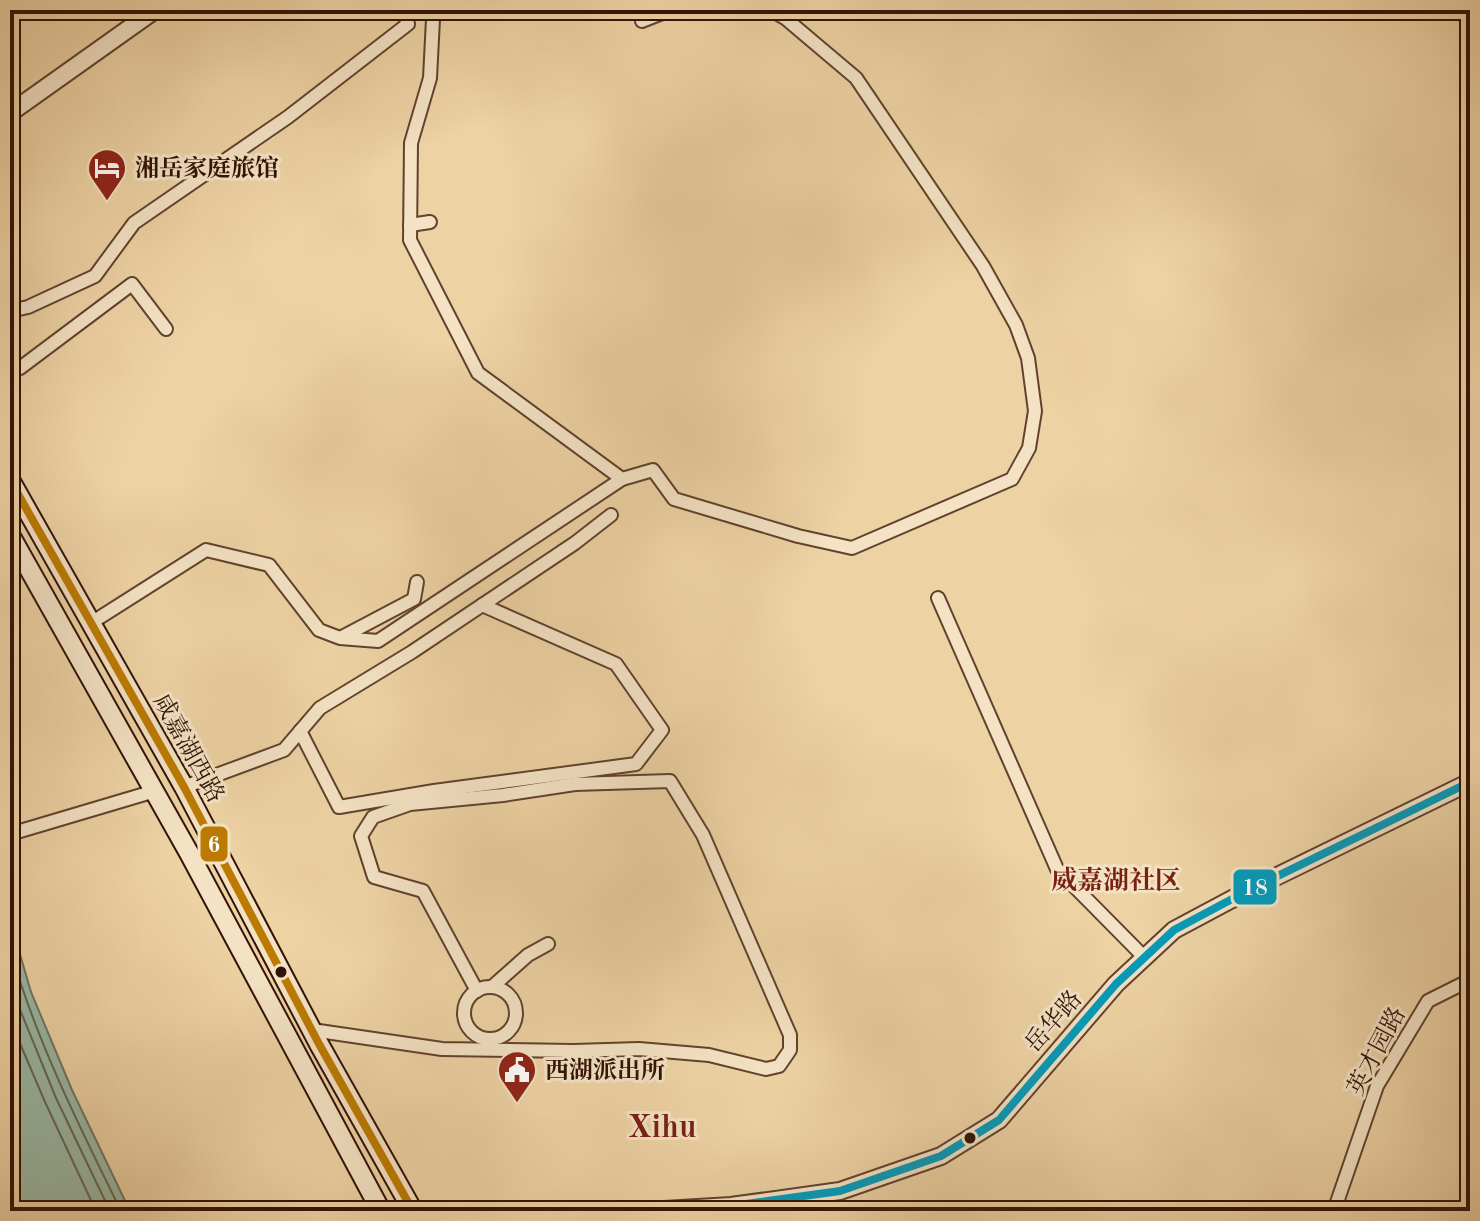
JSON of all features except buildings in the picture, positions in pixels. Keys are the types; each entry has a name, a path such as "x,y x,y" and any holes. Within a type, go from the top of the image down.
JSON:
{"main road":[{"path":"1466,10 1470,17"},
{"name":"咸嘉湖西路","path":"10,480 184,787 312,1030 413,1211"},
{"path":"10,535 155,791 381,1211"}],"street":[{"path":"10,113 155,10"},
{"path":"10,311 28,307 95,276 134,223 288,117 408,24 403,10"},
{"path":"431,10 430,78 411,143 410,240 478,373 622,479"},
{"path":"642,21 670,10"},
{"path":"91,623 206,550 269,565 319,630 340,638 378,641 622,479 653,470 674,499 798,536 852,548 1012,479 1029,448 1035,411 1028,358 1016,325 983,266 856,78 785,18 771,10"},
{"path":"410,225 430,222"},
{"path":"10,368 20,368 132,284 166,329"},
{"path":"184,787 284,750 320,708 412,652 575,543 611,515"},
{"path":"340,638 414,599 417,582"},
{"path":"938,598 1057,869 1145,958"},
{"path":"300,731 339,807 636,764 662,730 616,664 482,605"},
{"path":"312,1030 442,1049 639,1049 709,1055 766,1069 779,1066 790,1050 790,1035 703,835 670,781 575,784 410,804 373,817 361,836 374,877 423,891 477,991"},
{"name":"岳华路","path":"647,1211 731,1206 840,1191 941,1156 999,1120 1116,984 1174,930 1470,782"},
{"path":"10,834 155,791"},
{"path":"492,987 509,994 517,1011 513,1028 499,1039 490,1040 482,1039 468,1028 464,1019 467,1000 477,991 492,987 528,955 548,944"},
{"name":"英才园路","path":"1334,1211 1377,1086 1428,1001 1470,980"}],"water":[{"path":"10,920 31,992 72,1090 130,1211 13,1211 10,1205"}],"transit line":[{"name":"6","path":"10,480 184,787 319,1044 413,1211"},
{"name":"18","path":"647,1211 731,1206 840,1191 941,1156 999,1120 1116,984 1174,930 1470,782"}],"place":[{"name":"湘岳家庭旅馆","path":"107,202"},
{"name":"西湖派出所","path":"517,1104"}],"district":[{"name":"威嘉湖社区","path":"1116,880"},
{"name":"Xihu","path":"662,1126"}]}
